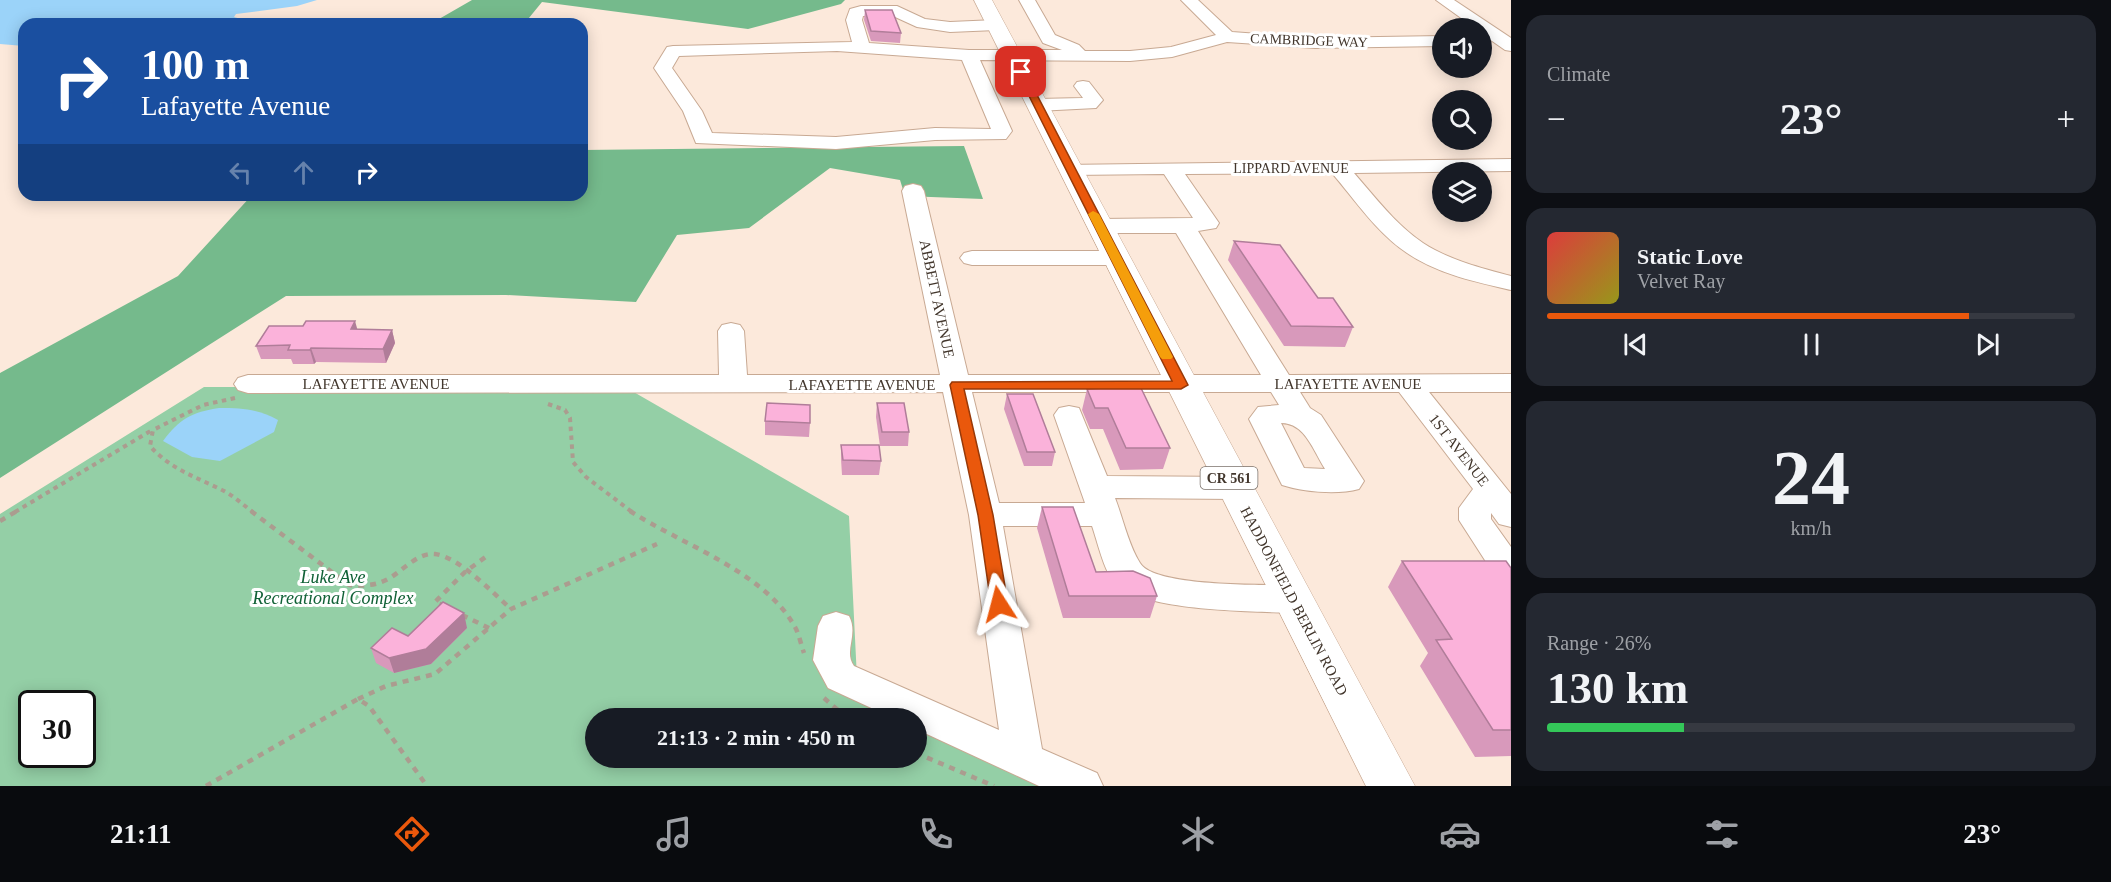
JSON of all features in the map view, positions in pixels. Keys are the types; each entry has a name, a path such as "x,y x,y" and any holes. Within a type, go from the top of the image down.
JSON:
{"main road":[{"name":"HADDONFIELD BERLIN ROAD","path":"983,0 1390,786"}],"street":[{"path":"1027,0 1048,38 1075,50 1080,56"},
{"path":"1189,0 1227,37"},
{"path":"1444,0 1507,43"},
{"path":"862,48 854,20 856,12 861,11 897,11 909,20 932,25 996,26"},
{"name":"CAMBRIDGE WAY","path":"969,55 1002,131 999,135 935,134 836,143 703,139 701,128 680,91 663,68 673,51 837,46 969,55 1080,56 1154,55 1227,37 1315,43 1432,41"},
{"path":"1492,42 1507,43"},
{"path":"1037,105 1092,102 1083,86"},
{"name":"LIPPARD AVENUE","path":"1070,169 1511,165"},
{"path":"1338,167 1401,237 1415,248 1457,267 1511,283"},
{"path":"1099,226 1180,226 1208,223 1171,169"},
{"name":"ABBETT AVENUE","path":"913,191 985,515 1024,761"},
{"path":"1180,226 1185,229 1299,414"},
{"path":"972,258 1116,258"},
{"path":"731,331 733,385"},
{"name":"1ST AVENUE","path":"1407,383 1511,516"},
{"name":"LAFAYETTE AVENUE","path":"244,391 733,385 1511,383"},
{"path":"1069,415 1126,573 1136,581 1169,591 1293,599"},
{"path":"985,515 1235,488"},
{"path":"1490,490 1475,508 1475,520 1511,573"},
{"path":"836,626 831,662 833,669 841,677 1082,786"}],"path":[{"path":"0,521 153,430 204,404 244,391"},
{"path":"537,402 566,410 572,425 573,462 586,477 632,512 671,536 723,561 765,592 783,609 796,628 807,663"},
{"path":"153,430 150,446 159,456 180,471 225,491 349,585 360,586 381,582 427,554 437,554 452,561 511,609"},
{"path":"206,786 358,699 386,686 435,674 511,609 657,544"},
{"path":"488,556 465,572 435,602 489,628"},
{"path":"818,691 836,708"},
{"path":"358,699 369,706 427,786"},
{"path":"927,758 994,786"}],"green space":[{"path":"472,0 845,0 841,4 748,29 542,2 529,18 441,18"},
{"path":"964,146 983,199 905,196 900,180 830,168 749,228 677,235 636,302 506,295 286,296 0,478 0,373 178,276 247,201 588,201 588,150"},
{"name":"Luke Ave Recreational Complex","path":"204,387 625,387 849,516 858,699 878,708 585,708 585,768 927,768 927,731 1049,786 0,786 0,514"}],"water":[{"path":"0,0 317,0 297,6 236,14 234,17 238,18 18,18 18,46 0,44"},
{"path":"219,408 250,410 264,413 278,420 274,432 220,461 192,457 163,441 175,427 187,418"}],"building":[{"path":"865,10 892,10 901,33 871,31"},
{"path":"1234,241 1280,245 1318,298 1333,298 1353,327 1291,326"},
{"path":"306,321 355,321 351,329 392,330 383,349 288,350 290,345 256,346 269,326 303,326"},
{"path":"1140,386 1170,448 1126,448 1108,408 1095,408 1087,389"},
{"path":"1007,394 1033,394 1055,452 1027,452"},
{"path":"767,403 810,405 810,423 765,421"},
{"path":"877,403 904,403 909,432 882,432"},
{"path":"841,445 879,445 881,461 843,460"},
{"path":"1042,507 1073,507 1096,572 1133,571 1150,578 1157,596 1069,596"},
{"path":"1402,561 1506,561 1511,568 1511,730 1493,730 1436,640 1452,639"},
{"path":"443,602 464,613 426,649 389,658 371,648 392,628 408,636"}],"slow traffic":[{"path":"1093,214 1166,357"}],"route":[{"path":"999,604 985,515 956,385 1181,385 1021,72"}]}
